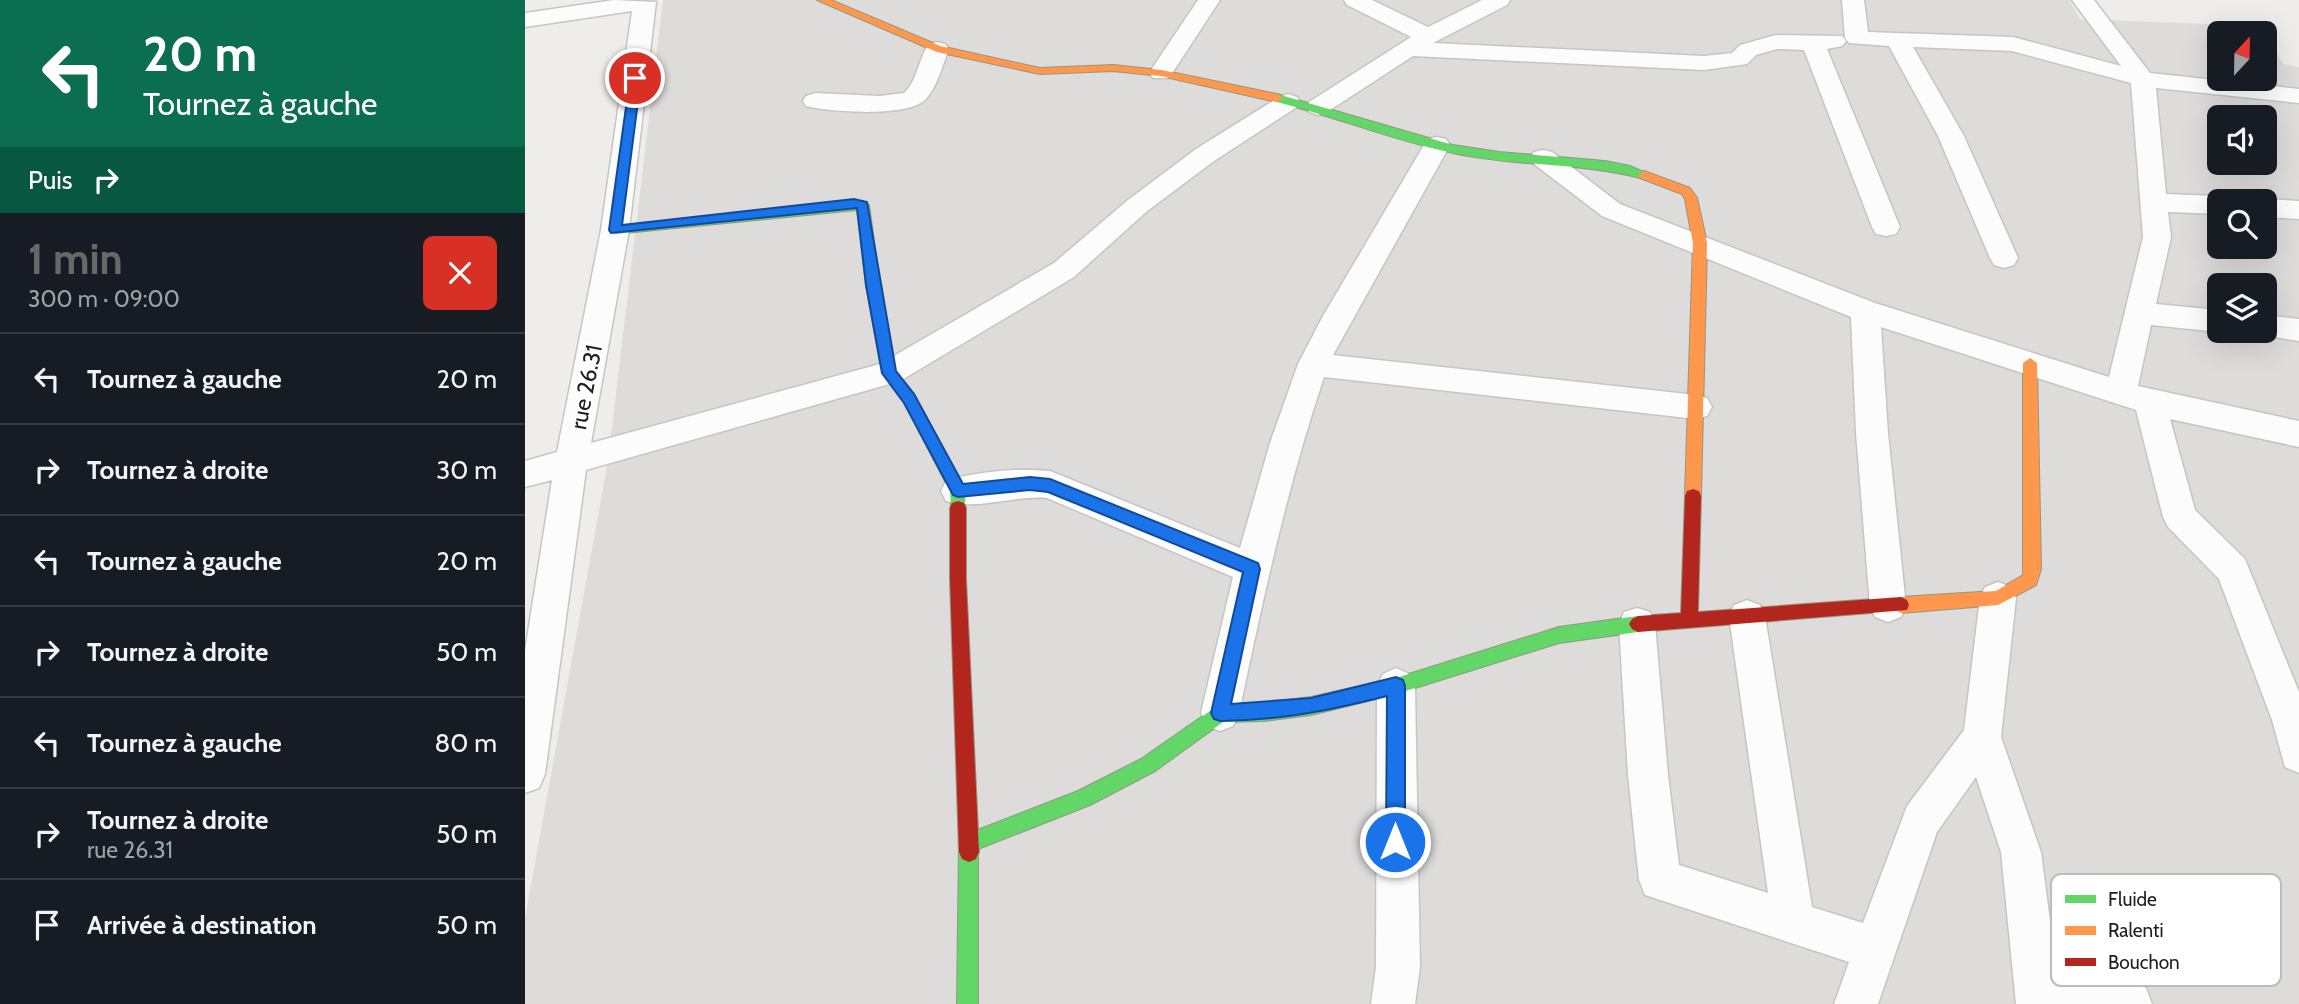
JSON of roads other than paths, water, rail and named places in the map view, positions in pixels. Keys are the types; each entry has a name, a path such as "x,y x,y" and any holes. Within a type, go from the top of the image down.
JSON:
{"street":[{"path":"822,0 937,49 1040,71 1113,68 1161,73 1318,107 1437,145 1479,155 1543,158 1634,171 1686,191 1691,198 1700,243 1689,621"},
{"path":"1161,73 1209,0"},
{"path":"1356,0 1418,42 1704,64 1739,59 1748,50 1776,42 1813,43 1857,38 1896,38 2013,44 2143,79 2299,96"},
{"path":"1318,107 1418,42 1499,0"},
{"path":"1853,0 1857,38"},
{"path":"2083,0 2143,79 2157,237 2141,313 2135,397 2180,517 2233,570 2291,720 2299,754"},
{"path":"525,20 645,1"},
{"name":"rue 26.31","path":"525,774 571,463 615,230 645,1"},
{"path":"1896,38 1951,136 2004,258"},
{"path":"1813,43 1885,227"},
{"path":"815,101 897,103 913,97 921,86 937,49"},
{"path":"525,474 889,373 1065,270 1136,206 1205,155 1288,102"},
{"path":"1220,713 1252,569 1286,443 1313,364 1333,324 1437,145"},
{"path":"1543,158 1611,210 1700,243 1779,279 1865,311 2135,397 2299,434"},
{"path":"2155,202 2207,204"},
{"path":"615,230 863,205 873,285 889,373 909,398 958,491 958,579 969,843 967,1004"},
{"path":"2277,209 2299,210"},
{"path":"1865,311 1888,607"},
{"path":"2141,313 2207,320"},
{"path":"2277,327 2299,330"},
{"path":"969,843 1083,798 1148,765 1220,713 1265,712 1311,706 1396,686 1559,635 1637,624 1998,598 2030,580 2033,569 2030,363"},
{"path":"1313,364 1696,407"},
{"path":"958,491 1030,483 1050,485 1252,569"},
{"path":"1998,598 1982,737 2021,852 2036,990 2130,1004"},
{"path":"1747,616 1793,922"},
{"path":"1637,624 1648,775 1660,880 1875,949"},
{"path":"1393,1004 1398,967 1396,686"},
{"path":"1856,1004 1921,820 1982,737"}]}
